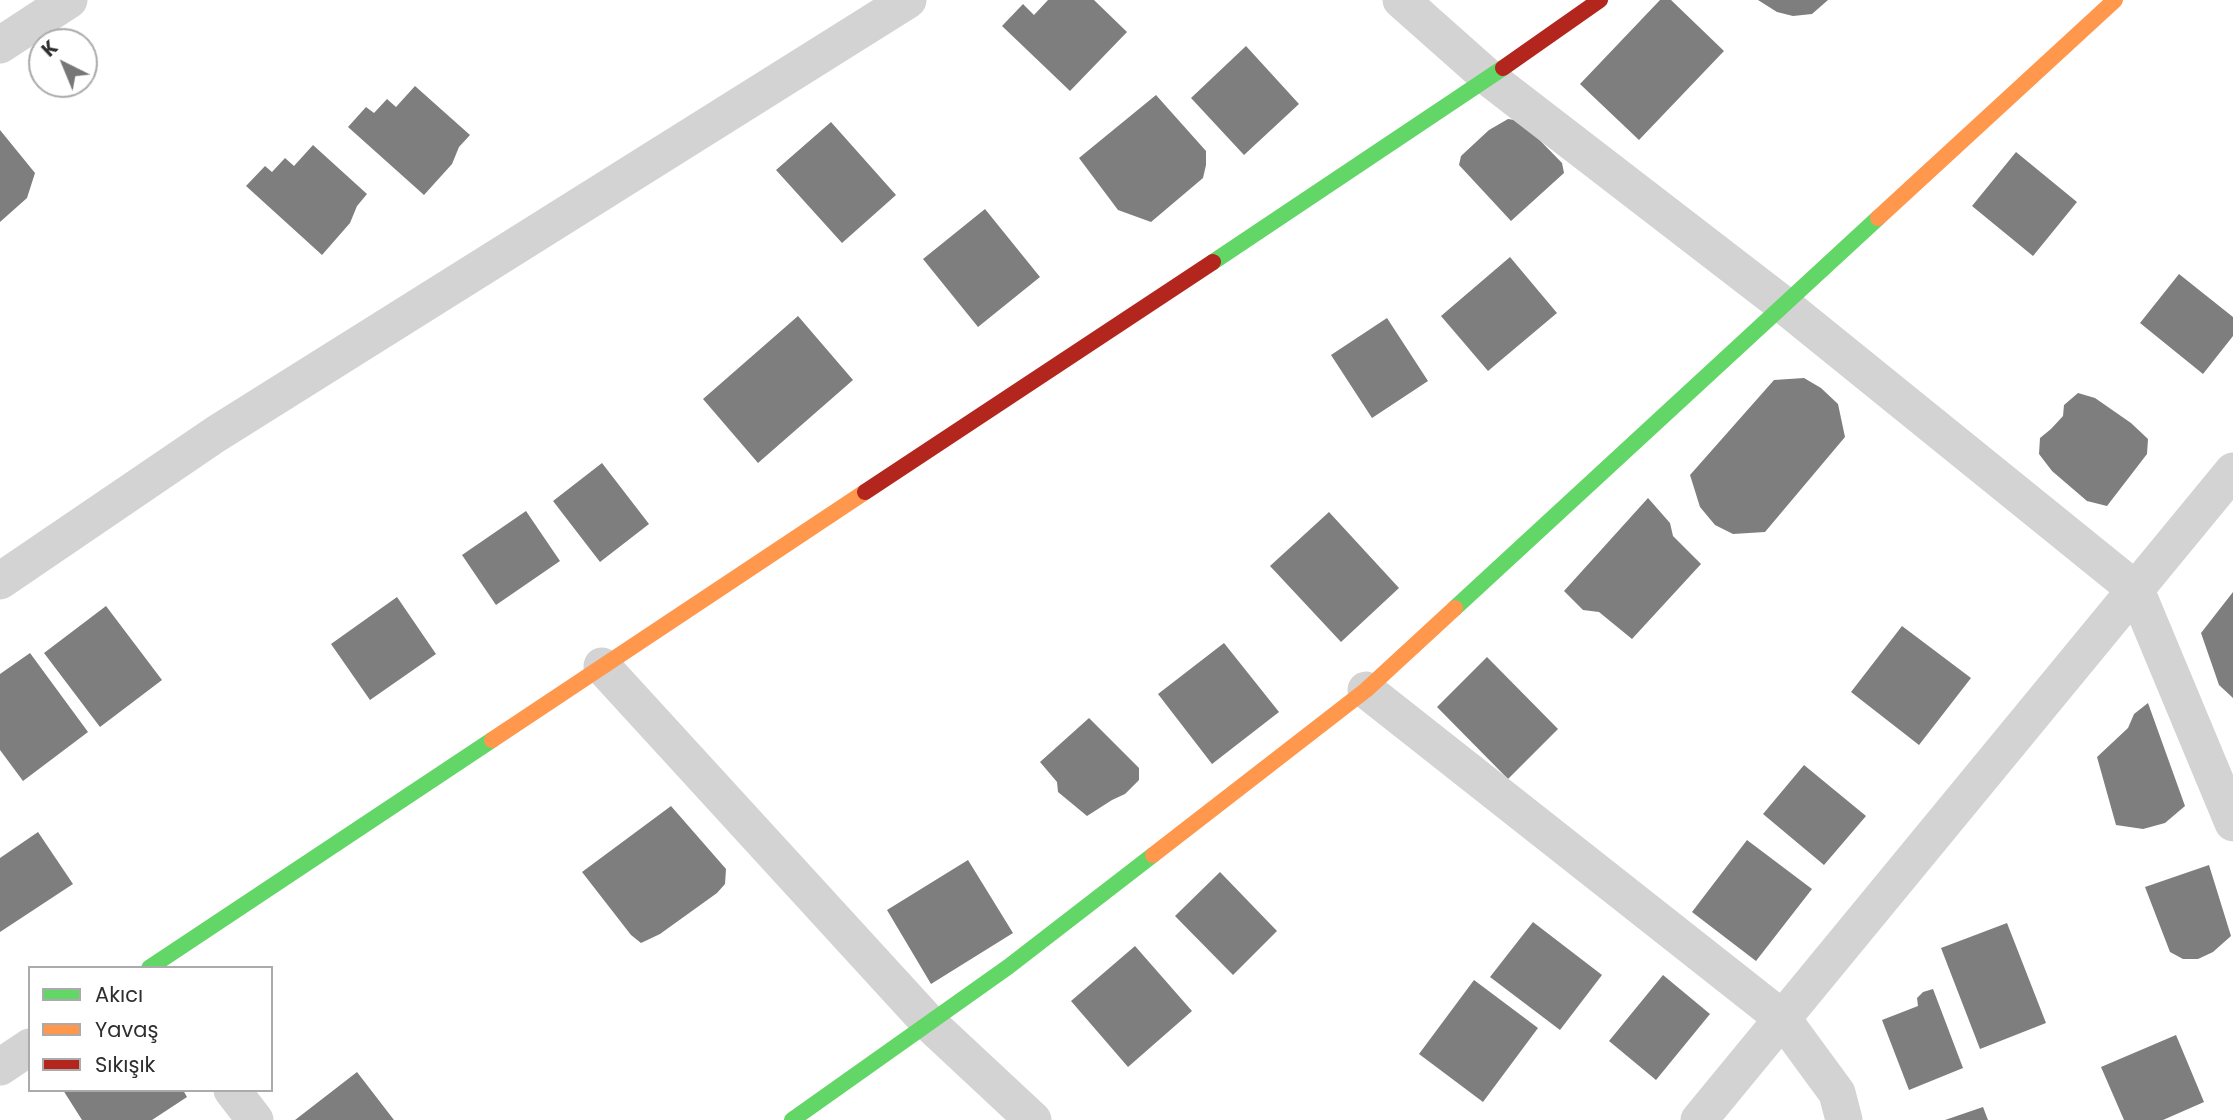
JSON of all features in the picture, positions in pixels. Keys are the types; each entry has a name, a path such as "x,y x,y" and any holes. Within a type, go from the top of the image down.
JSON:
{"street":[{"path":"0,45 69,0"},
{"path":"0,581 216,434 908,0"},
{"path":"1401,0 1489,78 1785,306 2136,590 2233,823"},
{"path":"152,966 1489,78 1600,0"},
{"path":"792,1120 1008,967 1366,690 2115,0"},
{"path":"1699,1120 2233,471"},
{"path":"603,666 929,1023 1033,1120"},
{"path":"1366,690 1782,1018 1837,1093 1844,1120"},
{"path":"0,1067 28,1048"},
{"path":"234,1092 255,1120"}],"building":[{"path":"1048,0 1094,0 1127,32 1070,91 1002,26 1023,4 1034,15"},
{"path":"1660,0 1671,0 1724,51 1639,140 1580,84"},
{"path":"1758,0 1828,0 1812,14 1793,16 1777,12"},
{"path":"1246,46 1299,104 1244,155 1191,98"},
{"path":"415,86 470,135 459,147 452,164 424,195 348,127 366,107 374,113 387,99 396,107"},
{"path":"1156,95 1206,151 1206,165 1203,178 1151,222 1118,210 1079,158"},
{"path":"1508,119 1521,121 1562,163 1564,173 1511,221 1459,165 1461,156 1489,130"},
{"path":"831,122 896,195 842,243 776,170"},
{"path":"0,130 35,173 27,198 0,222"},
{"path":"313,145 367,194 357,206 350,223 322,255 246,186 265,166 272,172 285,158 294,166"},
{"path":"2016,152 2077,202 2033,256 1972,206"},
{"path":"985,209 1040,277 978,327 923,259"},
{"path":"1510,257 1557,313 1488,371 1441,316"},
{"path":"2179,274 2233,317 2233,336 2203,374 2140,323"},
{"path":"798,316 853,380 758,463 703,399"},
{"path":"1387,318 1428,381 1372,418 1331,355"},
{"path":"1804,378 1821,388 1838,404 1845,437 1765,532 1733,534 1715,525 1700,507 1690,475 1774,380"},
{"path":"2078,393 2095,398 2131,423 2148,439 2147,454 2107,506 2087,501 2052,471 2039,454 2040,438 2063,416 2064,405"},
{"path":"602,463 649,524 600,562 553,501"},
{"path":"1648,498 1670,523 1673,536 1701,564 1632,639 1599,612 1583,610 1564,591"},
{"path":"526,511 560,561 496,605 462,555"},
{"path":"1329,512 1399,588 1341,642 1270,566"},
{"path":"2233,592 2233,698 2219,685 2201,633"},
{"path":"397,597 436,654 370,700 331,644"},
{"path":"106,606 162,680 100,727 44,653"},
{"path":"1902,626 1971,678 1919,745 1851,692"},
{"path":"1224,643 1279,712 1212,764 1158,694"},
{"path":"30,653 88,732 23,781 0,750 0,674"},
{"path":"1487,657 1558,729 1508,779 1437,707"},
{"path":"2148,703 2185,806 2165,823 2143,829 2116,825 2097,757 2128,728 2134,714"},
{"path":"1089,718 1139,768 1139,780 1125,794 1087,816 1058,792 1057,782 1040,762"},
{"path":"1804,765 1866,816 1824,865 1763,814"},
{"path":"671,806 726,869 725,884 717,893 660,934 641,943 631,935 582,872"},
{"path":"38,832 73,884 0,932 0,858"},
{"path":"1747,840 1812,889 1756,961 1692,912"},
{"path":"968,860 1013,933 931,984 887,910"},
{"path":"2209,865 2231,936 2213,952 2198,959 2183,959 2170,952 2145,887"},
{"path":"1220,872 1277,931 1233,975 1175,916"},
{"path":"1533,922 1602,975 1560,1030 1490,977"},
{"path":"2007,923 2046,1023 1980,1049 1941,948"},
{"path":"1135,946 1192,1011 1128,1067 1071,1001"},
{"path":"1663,975 1710,1014 1656,1080 1609,1041"},
{"path":"1474,980 1538,1028 1483,1102 1419,1054"},
{"path":"1933,989 1963,1068 1909,1090 1882,1020 1918,1006 1917,998 1923,992"},
{"path":"2176,1035 2204,1102 2163,1120 2124,1120 2101,1067"},
{"path":"357,1072 394,1120 295,1120"},
{"path":"64,1092 184,1092 187,1097 152,1120 82,1120"},
{"path":"1983,1107 1988,1120 1945,1120"}],"traffic: fast":[{"path":"1213,262 1503,68"},
{"path":"1455,608 1878,218"},
{"path":"152,966 492,740"},
{"path":"792,1120 1008,967 1153,855"}],"traffic: slow":[{"path":"1878,218 2115,0"},
{"path":"492,740 865,492"},
{"path":"1153,855 1366,690 1455,608"}],"traffic: jam":[{"path":"1503,68 1600,0"},
{"path":"865,492 1213,262"}]}
